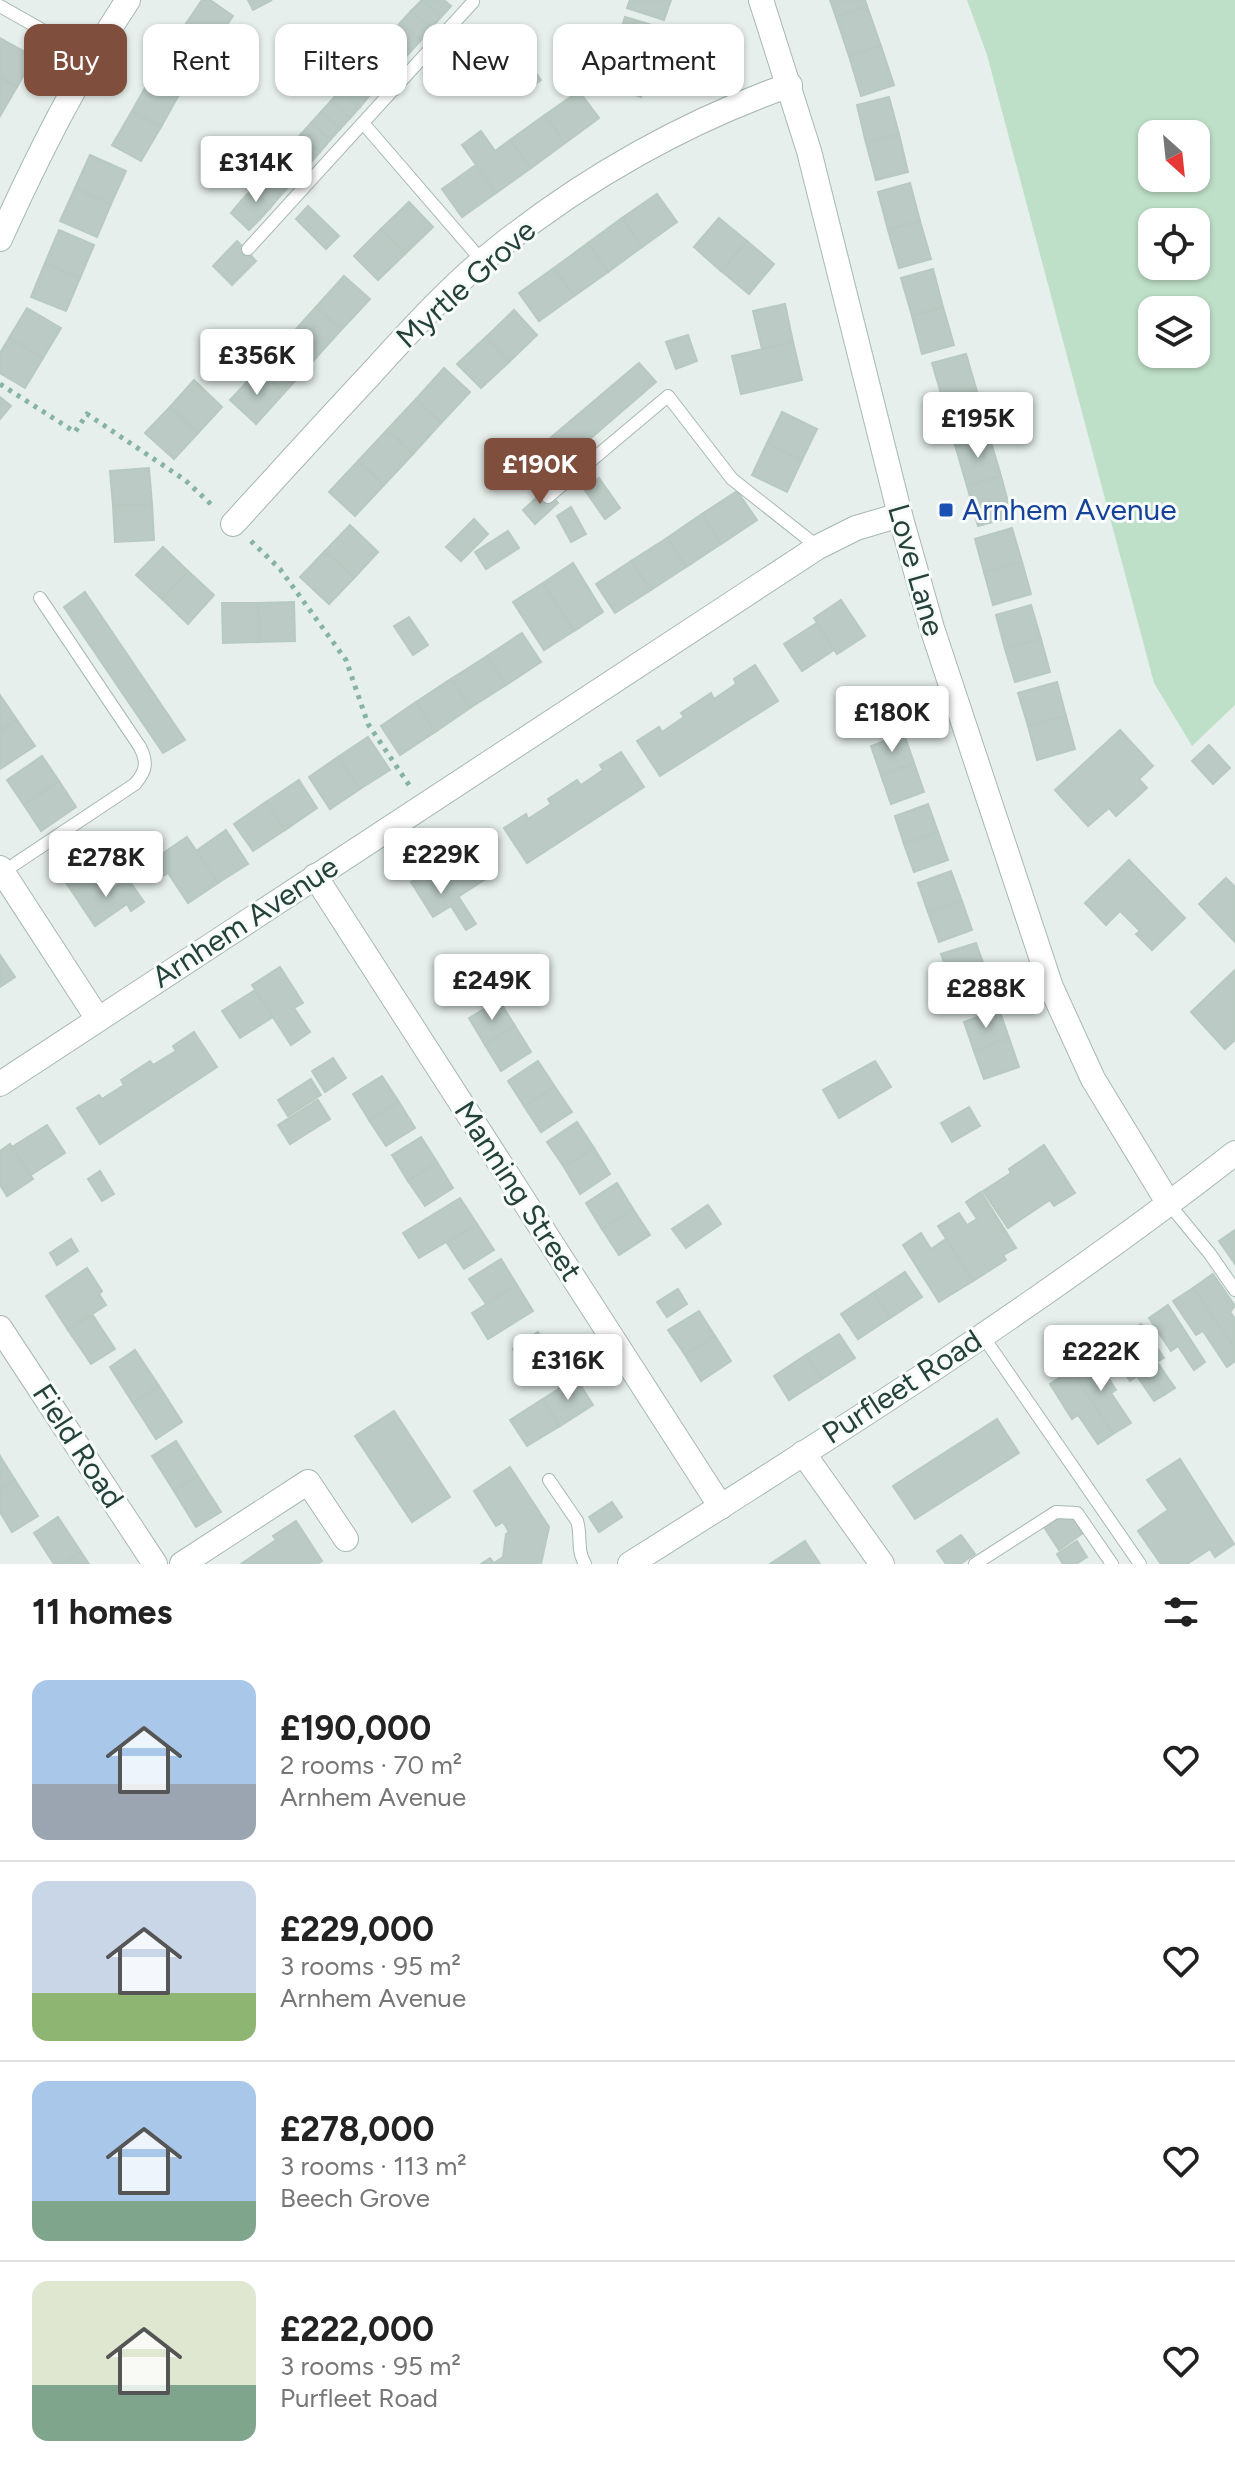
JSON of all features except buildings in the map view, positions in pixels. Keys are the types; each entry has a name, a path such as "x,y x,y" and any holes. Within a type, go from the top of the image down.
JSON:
{"street":[{"path":"112,24 128,0"},
{"name":"Love Lane","path":"761,0 809,151 900,515 932,628 1051,987 1093,1079 1169,1204"},
{"name":"Myrtle Grove","path":"233,524 423,317 497,249 576,192 611,171 737,104 790,85"},
{"path":"0,239 42,146 69,96"},
{"name":"Arnhem Avenue","path":"0,1084 818,547 856,528 900,515"},
{"path":"1,870 98,1019"},
{"name":"Manning Street","path":"315,876 721,1507"},
{"name":"Purfleet Road","path":"630,1564 982,1335 1169,1204 1235,1153"},
{"name":"Field Road","path":"0,1328 155,1564"},
{"path":"803,1453 882,1564"},
{"path":"182,1564 308,1482 346,1539"}],"lane":[{"path":"248,249 473,2"},
{"path":"0,6 32,24"},
{"path":"363,123 483,262"},
{"path":"548,497 668,396 732,479 818,547"},
{"path":"1,870 135,784 145,773 146,759 140,747 40,598"},
{"path":"1169,1204 1235,1290"},
{"path":"982,1335 1140,1564"},
{"path":"549,1480 577,1521 579,1551 585,1564"},
{"path":"975,1564 1056,1512 1077,1513 1112,1564"}],"path":[{"path":"0,384 75,432 87,414 185,480 280,569 346,660 368,724 423,806"}],"green space":[{"path":"967,0 1235,0 1235,705 1192,746 1154,683 987,55"}],"place":[{"name":"Arnhem Avenue","path":"946,510"}]}
